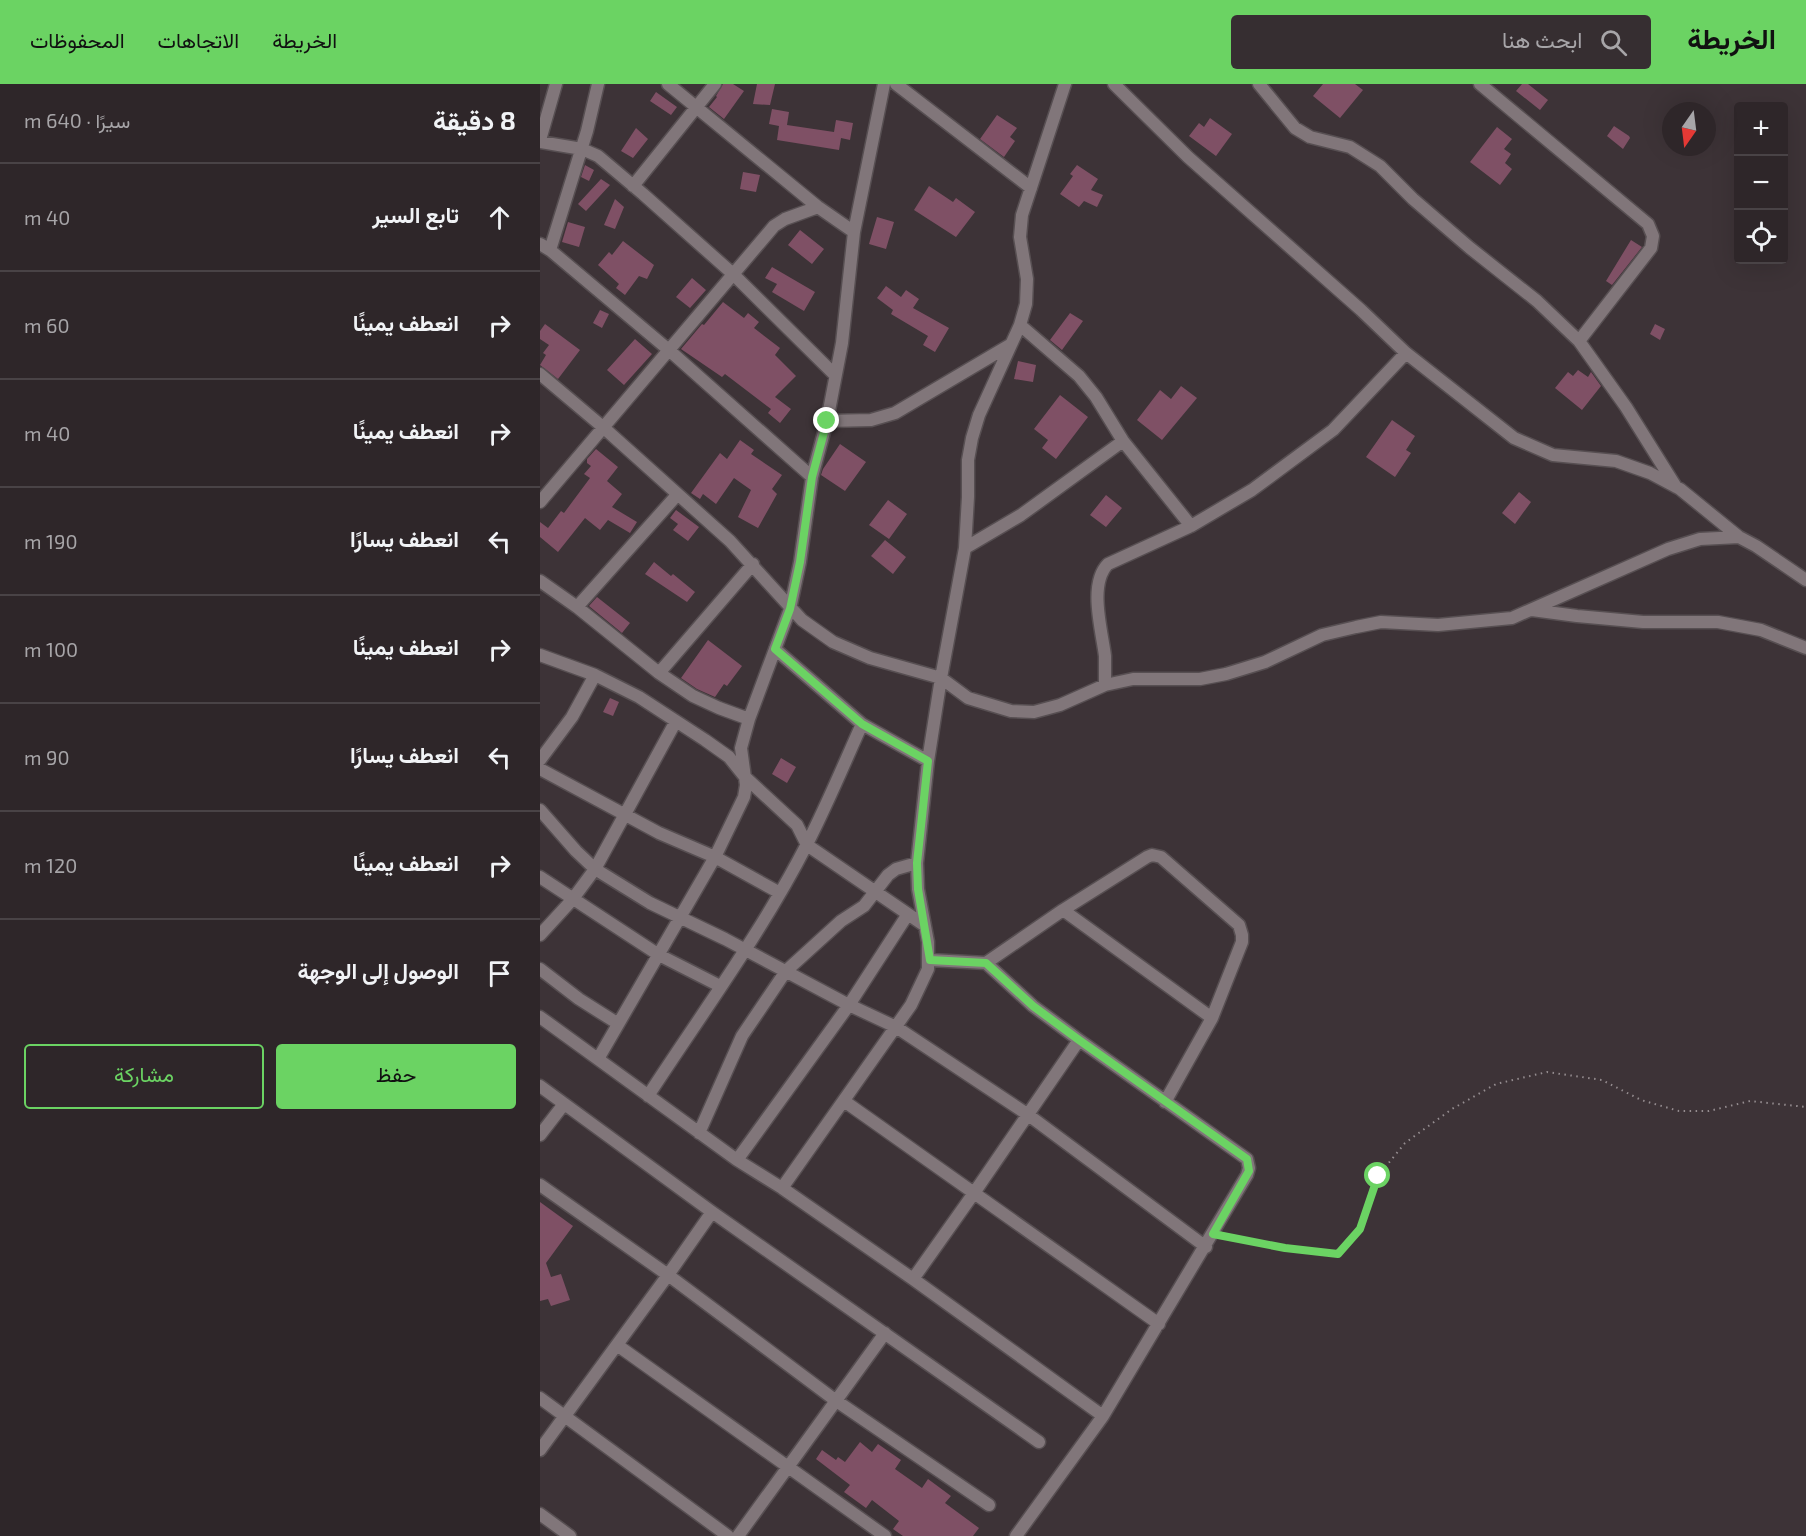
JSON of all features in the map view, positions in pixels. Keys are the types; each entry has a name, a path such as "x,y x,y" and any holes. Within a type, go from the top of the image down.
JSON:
{"street":[{"path":"556,84 540,141 582,149 598,156 733,274 835,375"},
{"path":"598,84 582,149 545,247 669,351 812,477"},
{"path":"668,84 818,207 854,232"},
{"path":"633,186 715,84"},
{"path":"598,1059 716,857 744,797 746,785 741,748 748,719 790,609 800,562 812,477 827,421 842,343 854,232 884,84"},
{"path":"896,84 1031,188"},
{"path":"1114,84 1188,157 1361,310 1406,353 1514,438 1553,455 1616,461 1650,474 1677,488 1739,537 1806,580"},
{"path":"1259,84 1295,128 1310,137 1350,147 1380,166 1413,199 1537,301 1579,341 1626,407 1677,488"},
{"path":"1480,84 1648,224 1653,236 1651,248 1579,341"},
{"path":"782,1188 911,1005 923,982 930,960 918,889 917,863 940,678 965,548 968,460 979,415 999,375 1020,325 1026,304 1027,279 1020,237 1022,215 1063,85"},
{"path":"540,502 774,226 784,219 818,207"},
{"path":"1020,325 1079,376 1096,397 1123,441 1191,526"},
{"path":"827,421 871,420 895,413 1010,345"},
{"path":"1105,685 1105,658 1098,603 1102,570 1108,564 1191,526 1252,490 1333,429 1406,353"},
{"path":"540,374 730,541 802,620 833,642 870,658 940,678 968,698 1011,711 1034,712 1060,705 1105,685 1133,679 1200,679 1226,674 1264,662 1322,635 1380,622 1438,625 1489,622 1512,618 1668,549 1700,539 1739,537"},
{"path":"965,548 1021,515 1123,441"},
{"path":"577,607 677,495"},
{"path":"659,673 753,564"},
{"path":"540,580 659,673 706,703 748,719"},
{"path":"1532,610 1631,621 1718,622 1761,630 1806,648"},
{"path":"775,649 862,724 928,761"},
{"path":"540,655 595,675 639,697 729,758 745,777 797,825 807,845 924,925"},
{"path":"540,760 572,717 595,675"},
{"path":"540,935 572,900 595,869 676,721"},
{"path":"648,1096 780,892 807,845 862,724"},
{"path":"540,769 659,833 716,857 780,892"},
{"path":"540,810 595,869 630,892 896,1027 1027,1114 1206,1247"},
{"path":"930,960 986,963 1063,910 1147,857 1152,855 1161,857 1242,930 1242,942 1212,1018 1165,1102"},
{"path":"699,1133 742,1036 786,971 841,921 864,906 888,875 896,869 917,863"},
{"path":"540,877 659,955 720,986"},
{"path":"1063,910 1212,1018"},
{"path":"737,1160 849,1005 908,914"},
{"path":"986,963 1033,1006 1247,1159 1249,1171 1206,1247 1103,1416 1016,1536"},
{"path":"540,969 579,999 617,1023"},
{"path":"540,1017 737,1160 782,1188 913,1279 1103,1416"},
{"path":"913,1279 1079,1040"},
{"path":"540,1086 712,1212 1039,1442"},
{"path":"843,1101 1159,1324"},
{"path":"540,1135 564,1104"},
{"path":"540,1185 668,1275 835,1400 989,1505"},
{"path":"540,1450 712,1212"},
{"path":"738,1536 885,1333"},
{"path":"617,1345 885,1536"},
{"path":"540,1398 728,1536"},
{"path":"540,1514 570,1536"}],"path":[{"path":"1213,1234 1285,1248 1338,1254 1360,1229 1378,1176 1405,1143 1452,1109 1496,1084 1547,1072 1602,1080 1641,1100 1679,1111 1709,1111 1750,1101 1806,1107"}],"building":[{"path":"723,84 733,84 744,91 724,119 709,107"},
{"path":"757,84 775,84 770,105 753,104"},
{"path":"1323,84 1355,84 1363,90 1340,118 1313,96"},
{"path":"1522,84 1528,84 1548,100 1540,110 1516,91"},
{"path":"656,92 677,107 671,115 650,101"},
{"path":"772,109 789,112 787,125 834,132 836,120 853,123 850,140 841,138 839,150 777,140 779,126 769,124"},
{"path":"997,115 1017,128 1010,137 1015,141 1004,157 980,139"},
{"path":"1210,118 1232,134 1216,156 1189,136 1199,123 1204,127"},
{"path":"1614,126 1630,138 1623,149 1607,136"},
{"path":"1497,127 1512,139 1504,149 1511,154 1505,163 1512,169 1500,185 1470,162"},
{"path":"636,128 648,139 633,158 621,151"},
{"path":"585,165 594,170 589,181 581,177"},
{"path":"1077,165 1098,179 1091,190 1103,195 1097,207 1084,201 1079,207 1060,194 1073,176 1070,174"},
{"path":"743,172 760,175 756,192 740,189"},
{"path":"601,179 610,185 586,211 578,204"},
{"path":"929,186 953,202 956,198 975,212 956,237 914,210"},
{"path":"615,199 624,207 615,229 604,225"},
{"path":"877,217 894,222 886,249 869,244"},
{"path":"568,222 585,227 579,247 562,242"},
{"path":"800,230 824,249 812,264 788,245"},
{"path":"1631,240 1642,247 1612,285 1606,281"},
{"path":"623,241 654,265 647,279 639,276 625,295 616,288 619,284 598,265 609,252 612,255"},
{"path":"772,267 815,292 804,311 772,292 777,284 765,278"},
{"path":"692,278 706,290 690,308 676,297"},
{"path":"886,286 901,297 906,290 919,299 913,308 949,328 935,352 923,345 928,336 891,314 893,310 877,298"},
{"path":"723,302 744,318 748,313 759,322 754,328 780,348 775,355 796,376 775,397 791,409 780,423 768,413 771,409 725,374 722,377 681,349"},
{"path":"600,310 609,314 602,328 593,323"},
{"path":"1070,313 1083,321 1062,350 1050,340"},
{"path":"545,324 580,350 558,379 540,365 546,355 543,353 549,345 540,339 540,331"},
{"path":"1655,324 1665,329 1660,340 1650,334"},
{"path":"635,339 652,354 624,385 607,370"},
{"path":"1018,361 1036,365 1033,382 1014,379"},
{"path":"1578,370 1588,377 1591,372 1601,386 1582,410 1555,388 1568,372 1573,376"},
{"path":"1181,386 1197,398 1162,440 1137,420 1160,390 1171,399"},
{"path":"1060,395 1088,417 1056,459 1042,448 1048,440 1034,429"},
{"path":"1392,420 1415,436 1406,450 1411,453 1395,477 1366,457"},
{"path":"740,440 754,450 751,454 782,475 772,489 777,494 758,528 738,517 751,490 734,478 716,504 703,494 700,499 691,493 720,453 727,459"},
{"path":"840,444 866,462 845,491 821,475"},
{"path":"596,449 618,467 607,481 622,494 612,507 637,522 630,533 608,520 600,530 585,518 558,552 540,537 540,522 548,528 561,511 564,513 590,478 584,474 591,466 587,463 587,459"},
{"path":"1519,492 1531,502 1515,524 1502,513"},
{"path":"1106,495 1122,508 1106,527 1090,515"},
{"path":"888,500 907,514 889,539 869,525"},
{"path":"676,510 699,527 688,541 673,530 678,524 670,518"},
{"path":"885,540 906,557 893,574 871,556"},
{"path":"654,562 695,592 687,602 645,574"},
{"path":"597,597 630,623 622,633 589,606"},
{"path":"708,640 742,666 727,686 724,684 715,697 681,678"},
{"path":"610,698 619,702 613,716 603,712"},
{"path":"781,758 796,767 787,783 772,774"},
{"path":"540,1202 573,1226 546,1263 551,1277 561,1274 570,1300 551,1306 548,1299 540,1301"},
{"path":"860,1442 872,1452 878,1444 901,1460 895,1469 922,1488 928,1479 951,1496 945,1503 979,1528 973,1536 903,1536 893,1529 899,1521 872,1500 866,1508 844,1492 850,1485 816,1459 822,1450 836,1460 838,1457 845,1462"}],"route":[{"path":"827,421 812,477 800,562 790,609 775,649 862,724 928,761 917,863 918,889 930,960 986,963 1033,1006 1247,1159 1249,1171 1213,1234 1285,1248 1338,1254 1360,1229 1378,1176"}]}
